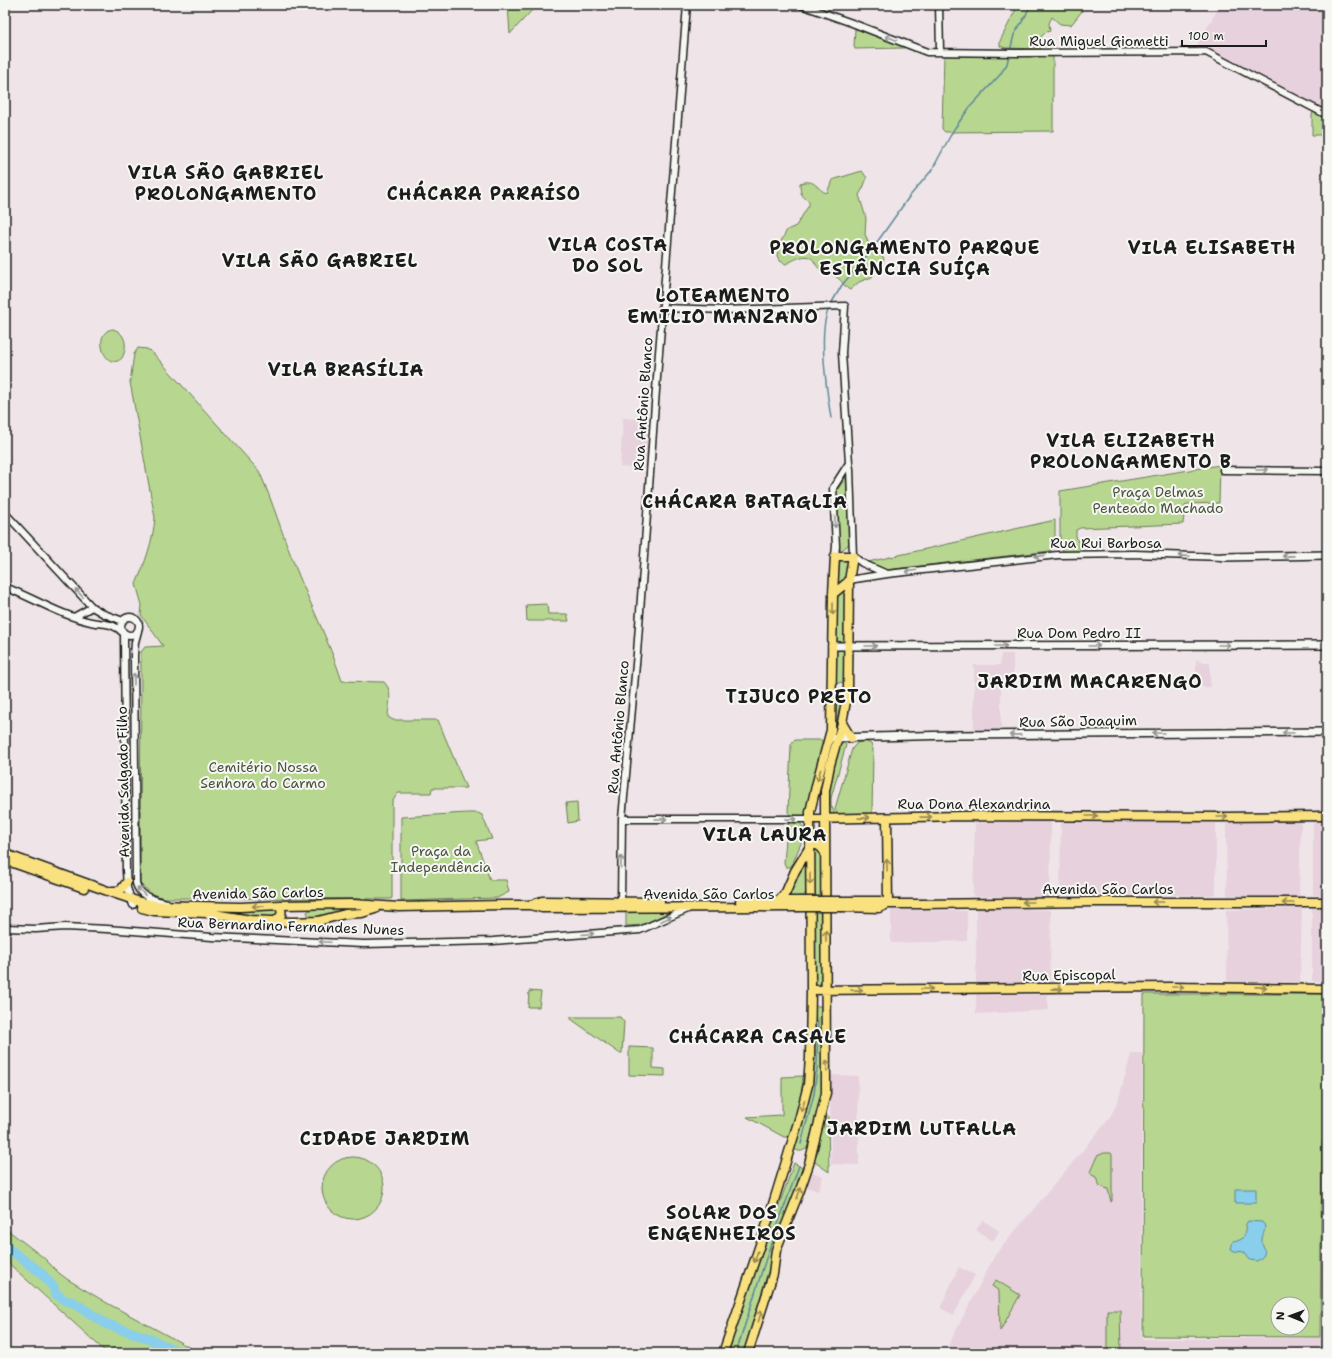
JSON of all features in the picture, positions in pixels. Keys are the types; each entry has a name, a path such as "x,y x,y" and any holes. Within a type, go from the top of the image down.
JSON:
{"main road":[{"name":"Rua Rui Barbosa","path":"1223,557 1327,555"},
{"path":"723,1353 751,1272 805,1096 810,1064 811,1009 810,812 815,791 834,738 842,723 848,690 849,582 853,556 835,556 832,646 834,738 826,781 825,853 827,1073 824,1102 807,1170 776,1250 773,1274 748,1353"},
{"path":"833,594 849,582"},
{"name":"Rua Dom Pedro II","path":"832,646 1327,645"},
{"path":"832,688 839,686 848,690"},
{"path":"842,723 851,738"},
{"name":"Rua São Joaquim","path":"834,738 953,735 1327,732"},
{"name":"Rua Dona Alexandrina","path":"810,819 1327,816"},
{"path":"886,818 888,904"},
{"path":"810,842 820,846 825,853"},
{"path":"779,901 786,892 810,842"},
{"path":"5,854 108,891 132,902"},
{"path":"5,860 132,902"},
{"path":"108,891 120,891 127,882"},
{"name":"Avenida São Carlos","path":"530,905 542,901 779,901 798,904"},
{"name":"Avenida São Carlos","path":"132,902 176,906 240,907 352,904 392,906 530,905 542,908 842,904 880,901 888,904 1327,902"},
{"name":"Avenida São Carlos","path":"132,902 154,911 207,913 274,922 318,921 346,914 362,913 368,910 392,906"},
{"path":"352,904 362,913"},
{"path":"274,922 282,916 280,905"},
{"path":"306,922 305,914 309,905"},
{"name":"Rua Episcopal","path":"811,990 1184,987 1327,988"},
{"path":"811,1009 817,1001 823,1002 827,1008"}],"street":[{"name":"Rua Antônio Blanco","path":"621,902 622,819 637,653 662,308 687,5"},
{"name":"Rua Miguel Giometti","path":"801,5 927,52 1206,52 1327,115"},
{"path":"939,5 940,52"},
{"path":"662,308 726,310 843,306 842,353 850,469 853,556 862,563 886,574"},
{"path":"835,556 836,546 833,488 849,463"},
{"path":"1223,470 1327,471"},
{"path":"5,514 92,607 104,614 123,621"},
{"name":"Rua Rui Barbosa","path":"849,582 855,579 886,574 1058,554 1134,554 1223,557"},
{"path":"5,587 74,617 97,624 115,626 123,633 130,636 138,632 140,625 136,619 130,617 123,621 121,626 123,633"},
{"path":"74,617 92,607"},
{"name":"Avenida Salgado Filho","path":"138,632 135,642 134,656 136,886 148,898 176,906"},
{"name":"Avenida Salgado Filho","path":"123,633 127,882 132,902"},
{"path":"125,806 135,806"},
{"name":"Rua Dona Alexandrina","path":"622,819 810,819"},
{"name":"Rua Bernardino Fernandes Nunes","path":"5,928 36,929 65,927 364,944 493,941 640,930 692,907"}],"shaded area":[{"path":"1220,5 1327,5 1327,110 1203,47 1196,47"},
{"path":"623,418 651,420 647,469 620,467"},
{"path":"1001,654 1013,654 1013,681 1001,681 1001,730 974,730 974,665 1000,665"},
{"path":"1196,660 1199,660 1199,662 1210,662 1210,687 1196,687"},
{"path":"1301,819 1299,897 1227,896 1226,823"},
{"path":"1061,820 1216,823 1216,892 1213,895 1060,894"},
{"path":"1313,820 1327,820 1327,895 1313,895"},
{"path":"1049,821 1051,824 1050,897 973,896 975,823"},
{"path":"976,908 1051,910 1050,984 976,983"},
{"path":"1302,908 1300,983 1227,981 1226,910"},
{"path":"1312,908 1327,908 1327,981 1312,981"},
{"path":"891,910 967,911 967,941 891,943"},
{"path":"976,994 1047,995 1049,1010 976,1014"},
{"path":"1142,1053 1141,1339 1327,1338 1327,1353 754,1353 758,1350 945,1352 995,1255 1109,1119 1118,1101 1131,1054"},
{"path":"830,1075 858,1076 859,1165 831,1164"},
{"path":"808,1171 823,1176 818,1191 804,1186"},
{"path":"983,1220 999,1231 993,1241 976,1230"},
{"path":"959,1267 975,1275 954,1315 940,1308"}],"green space":[{"path":"508,5 533,5 534,8 510,34"},
{"path":"1018,5 1077,5 1082,11 1071,25 1060,24 1052,17 1049,23 1050,31 1046,32 1039,39 1041,49 1005,48 1000,46 1000,41"},
{"path":"855,29 858,29 904,48 855,49"},
{"path":"944,56 1053,56 1053,131 945,132 942,129"},
{"path":"1314,112 1327,118 1327,135 1312,135 1312,114"},
{"path":"862,171 867,178 859,195 866,218 865,234 869,245 875,252 881,253 884,259 882,265 876,269 872,277 859,282 850,290 837,277 822,271 811,258 804,256 786,264 780,261 777,256 779,245 787,230 796,226 809,205 809,201 802,194 800,183 813,183 823,192 827,193 832,180"},
{"path":"113,329 121,334 125,341 124,354 122,358 116,361 110,360 106,356 102,343 106,331"},
{"name":"Cemitério Nossa Senhora do Carmo","path":"138,348 147,349 152,352 259,471 269,494 295,566 342,681 384,682 390,695 388,717 393,720 438,720 466,788 432,788 431,793 398,793 392,802 391,899 163,898 152,894 140,884 141,652 145,647 163,646 141,615 142,605 136,584 148,552 155,518 130,382 134,354"},
{"name":"Praça Delmas Penteado Machado","path":"1220,465 1219,503 1187,504 1185,506 1183,524 1080,528 1076,530 1076,536 1081,552 1063,551 1060,542 1060,491"},
{"path":"845,478 850,542 842,550 839,548 835,493"},
{"name":"Praça Delmas Penteado Machado","path":"1055,520 1055,545 1050,551 885,570 868,562"},
{"path":"840,559 847,560 848,568 845,578 837,586 838,561"},
{"path":"845,589 844,638 843,641 839,643 836,638 837,600 839,593"},
{"path":"547,604 548,614 567,614 569,621 527,621 526,605"},
{"path":"843,649 845,652 844,684 841,682 836,684 836,650"},
{"path":"838,691 841,691 844,695 837,728 835,729 835,694"},
{"path":"822,740 823,745 806,814 803,816 790,815 788,812 791,745 793,741"},
{"path":"865,741 871,744 873,749 872,814 838,814 835,810 836,805 852,749 857,743"},
{"path":"841,742 845,742 846,745 831,798 831,805 835,814 828,814 829,783"},
{"path":"577,802 578,821 568,823 566,803"},
{"name":"Praça da Independência","path":"478,813 482,815 492,839 476,841 490,880 506,880 509,892 497,898 401,901 401,817"},
{"path":"791,822 800,823 804,829 804,836 792,865 790,867 786,867 784,863 787,827"},
{"path":"816,849 821,857 822,982 820,984 815,982 814,852"},
{"path":"807,858 806,892 801,897 788,898 803,859"},
{"path":"339,907 342,912 310,919 307,912 310,910"},
{"path":"197,908 276,908 279,910 276,917 257,917"},
{"path":"626,911 672,911 641,925 626,926"},
{"path":"529,991 541,992 539,1007 528,1007"},
{"path":"1144,994 1327,994 1327,1141 1322,1141 1320,1337 1143,1336"},
{"path":"816,1006 820,1006 822,1008 823,1093 807,1148 799,1151 794,1149 806,1105 814,1008"},
{"path":"571,1017 620,1017 624,1022 622,1053 619,1053 571,1019"},
{"path":"629,1047 653,1048 653,1068 665,1069 665,1076 629,1075"},
{"path":"803,1076 798,1106 789,1135 784,1137 747,1117 782,1115 782,1077"},
{"path":"825,1114 828,1117 829,1172 812,1160 823,1115"},
{"path":"1104,1153 1111,1153 1112,1155 1111,1202 1108,1189 1100,1186 1096,1177 1090,1172 1097,1156"},
{"path":"347,1157 359,1157 375,1166 382,1176 384,1188 382,1200 375,1210 359,1219 347,1219 336,1214 327,1205 322,1194 322,1182 327,1171 336,1162"},
{"path":"794,1163 804,1169 770,1265 744,1353 727,1353"},
{"path":"5,1228 44,1258 67,1279 107,1303 200,1353 107,1353 5,1260"},
{"path":"996,1280 1020,1295 1000,1331 999,1291 992,1286"},
{"path":"1107,1310 1120,1310 1121,1353 1107,1353"}],"water":[{"path":"1235,1189 1256,1189 1256,1203 1235,1203"},
{"path":"1248,1221 1262,1222 1265,1227 1262,1239 1264,1255 1257,1261 1250,1260 1244,1252 1234,1251 1231,1249 1233,1241 1240,1240 1244,1236"}],"waterway":[{"path":"1010,51 1014,35 1030,5"},
{"path":"831,304 842,285 870,252 909,197 932,170 954,129 970,107 999,76 1007,64 1009,54"},
{"path":"829,309 825,319 823,346 825,378 831,418"},
{"path":"801,1144 814,1094 817,1069 818,1018"},
{"path":"736,1353 769,1249 799,1166"},
{"path":"5,1246 40,1272 54,1288 55,1293 66,1301 73,1302 106,1324 148,1338 181,1353"}],"district":[{"name":"VILA SÃO GABRIEL PROLONGAMENTO","path":"226,183"},
{"name":"CHÁCARA PARAÍSO","path":"484,194"},
{"name":"VILA ELISABETH","path":"1212,248"},
{"name":"VILA COSTA DO SOL","path":"608,255"},
{"name":"PROLONGAMENTO PARQUE ESTÂNCIA SUÍÇA","path":"905,258"},
{"name":"VILA SÃO GABRIEL","path":"320,261"},
{"name":"LOTEAMENTO EMILIO MANZANO","path":"723,306"},
{"name":"VILA BRASÍLIA","path":"346,370"},
{"name":"VILA ELIZABETH PROLONGAMENTO B","path":"1131,451"},
{"name":"CHÁCARA BATAGLIA","path":"745,502"},
{"name":"JARDIM MACARENGO","path":"1090,682"},
{"name":"TIJUCO PRETO","path":"799,697"},
{"name":"VILA LAURA","path":"765,835"},
{"name":"CHÁCARA CASALE","path":"758,1037"},
{"name":"JARDIM LUTFALLA","path":"922,1129"},
{"name":"CIDADE JARDIM","path":"385,1139"},
{"name":"SOLAR DOS ENGENHEIROS","path":"722,1223"}]}
